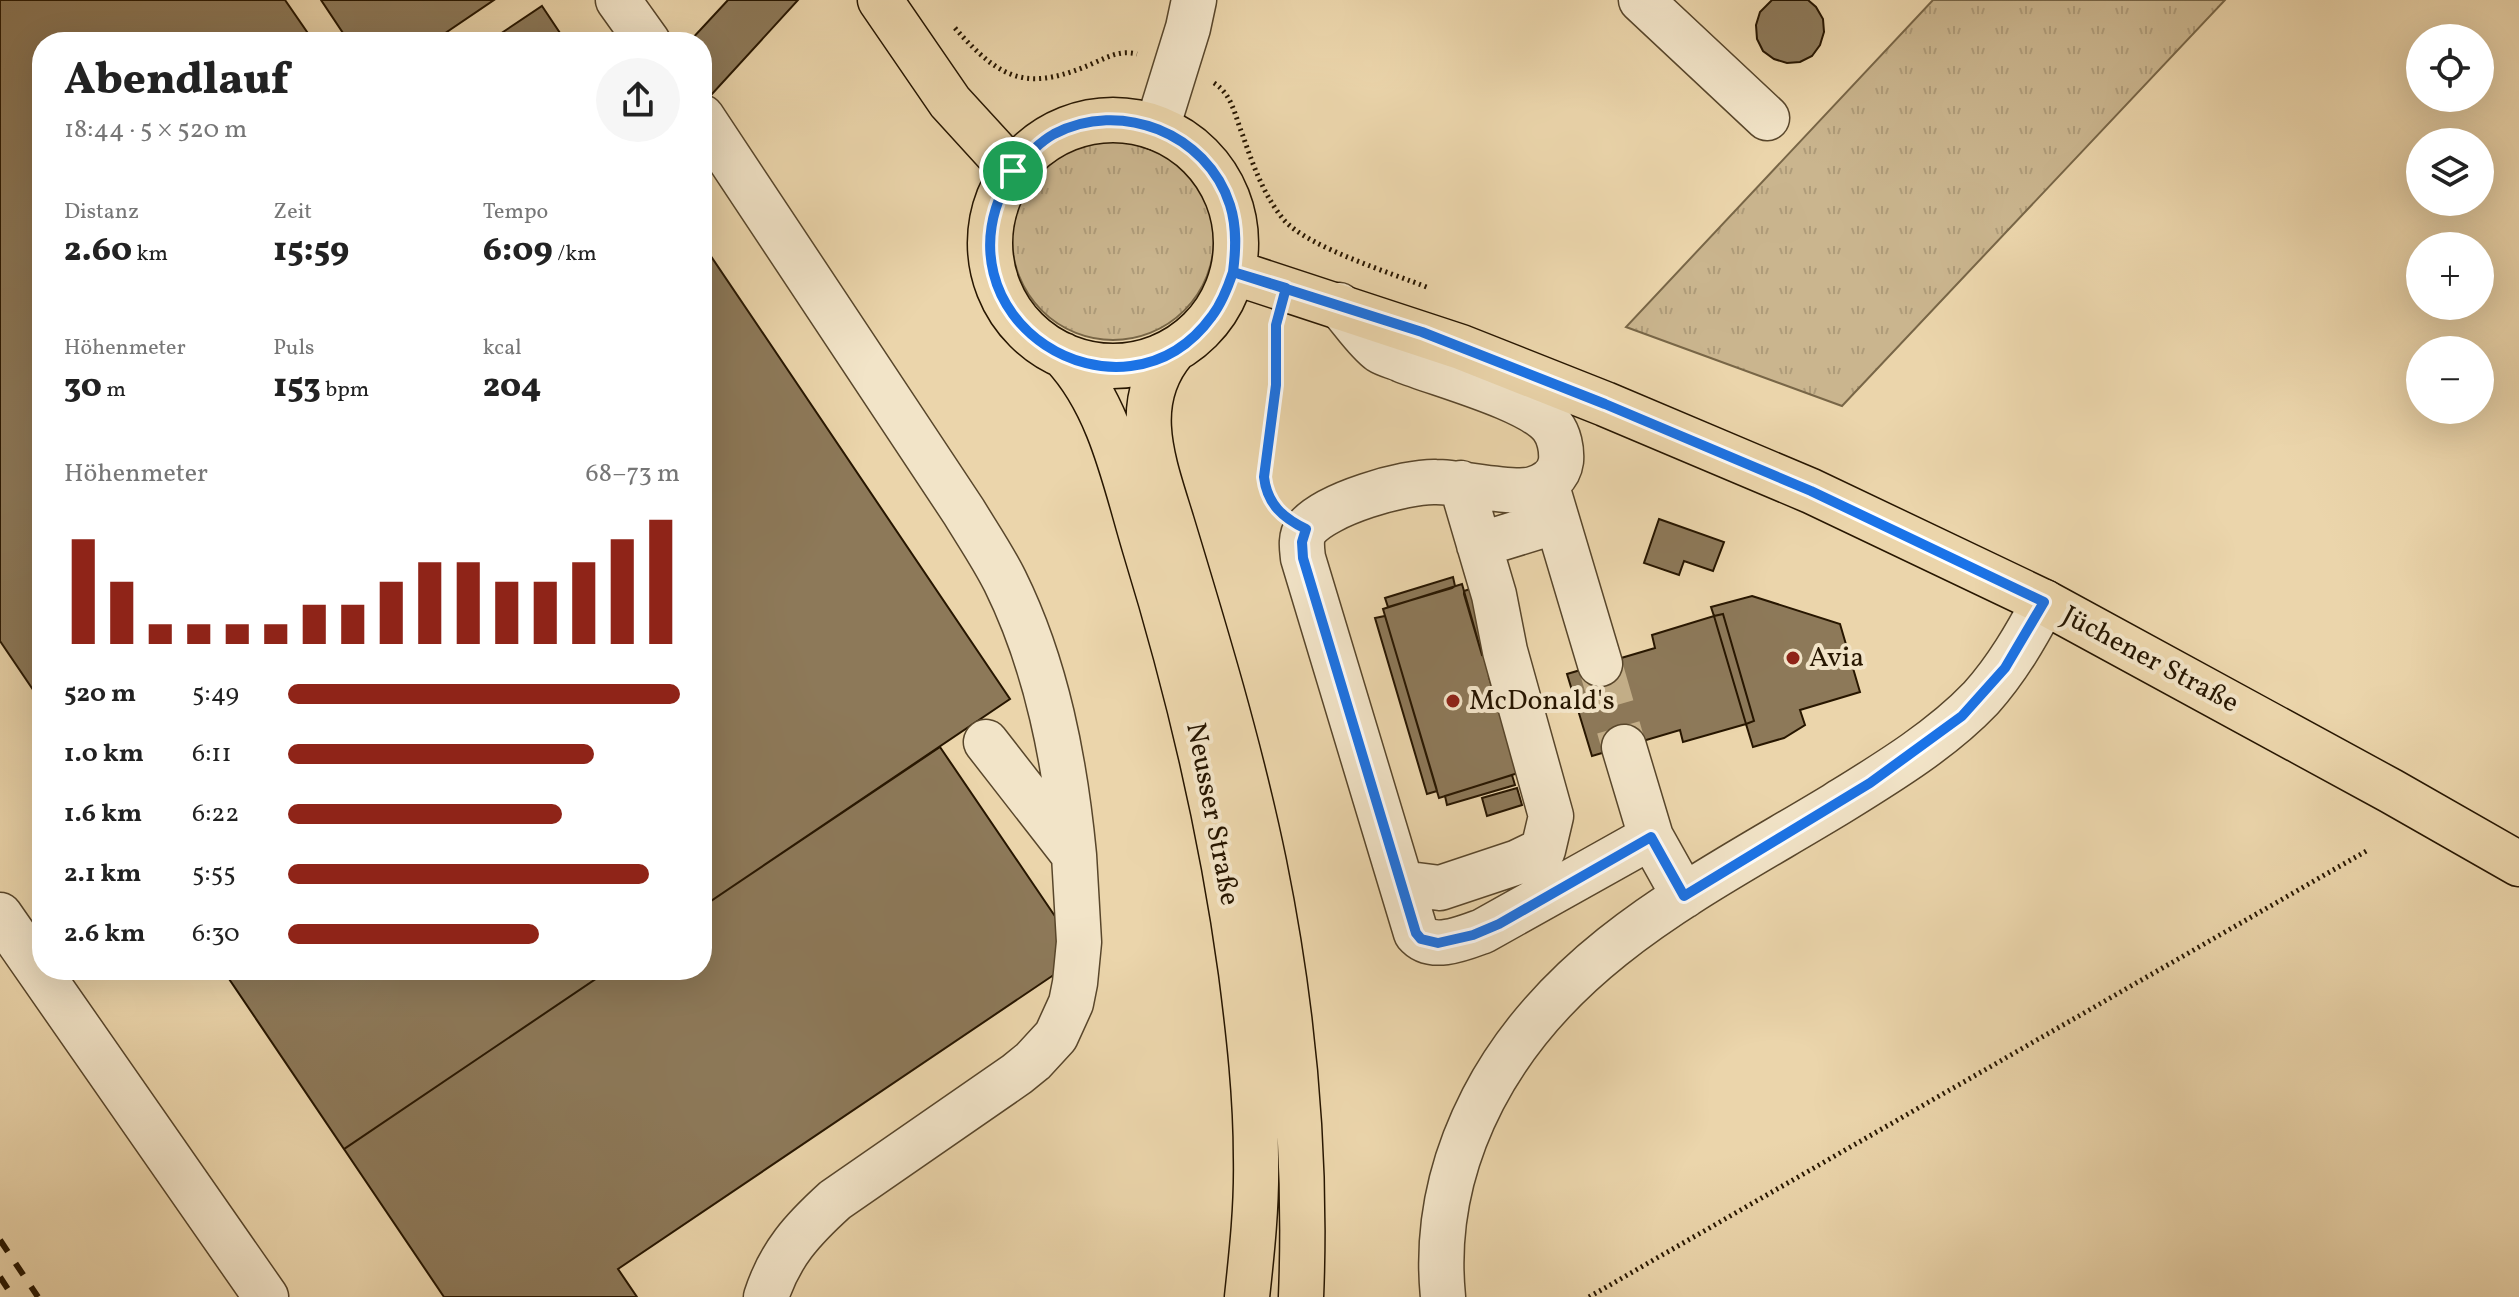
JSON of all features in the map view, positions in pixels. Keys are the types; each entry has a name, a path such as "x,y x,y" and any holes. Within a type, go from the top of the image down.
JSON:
{"main road":[{"path":"880,0 950,102 1013,171"},
{"path":"1123,120 1157,128 1189,146 1213,171 1222,186 1233,219 1236,254 1233,272 1212,316 1200,331 1174,350 1142,363 1102,366 1063,355 1030,335 1017,321 1006,304 992,267 991,227 1002,189 1031,150 1053,135 1087,122 1123,120"},
{"name":"Jüchener Straße","path":"1233,272 1486,356 1811,491 2044,602 2519,864"},
{"name":"Neusser Straße","path":"1174,350 1154,382 1148,430 1156,470 1225,702 1269,888 1286,991 1299,1106 1304,1206 1301,1297"},
{"name":"Neusser Straße","path":"1063,355 1085,380 1112,441 1179,665 1216,821 1238,950 1255,1102 1256,1187 1247,1297"}],"street":[{"path":"618,0 641,32"},
{"path":"1157,128 1194,0"},
{"path":"1641,0 1767,118"},
{"path":"712,132 964,512 1004,579 1026,630 1044,686 1064,779 1074,855 1079,942 1071,1003 1056,1036 1017,1074 835,1200 789,1247 773,1276 766,1297"},
{"path":"1339,305 1380,351 1525,407 1553,428 1561,457 1552,502 1600,664"},
{"path":"1552,502 1524,491 1427,482 1339,506 1320,516 1306,529 1302,542 1303,558 1419,937 1430,942 1453,941 1499,924 1651,837"},
{"path":"1401,883 1440,888 1518,862 1543,850 1551,816 1505,651 1494,595 1461,483"},
{"path":"1479,545 1552,502"},
{"path":"1443,1297 1443,1223 1462,1143 1499,1069 1527,1029 1569,983 1621,939 1684,896 1870,783 1962,716 2005,668 2044,602"},
{"path":"986,742 1074,855"},
{"path":"1624,747 1651,837 1684,896"},
{"path":"0,915 32,961"},
{"path":"45,980 266,1297"}],"path":[{"path":"1286,288 1276,325 1276,385 1264,477 1275,507 1284,517 1306,529"},
{"path":"1589,1297 2368,850"}],"green space":[{"path":"1933,0 2225,0 1842,406 1626,327"},
{"path":"1113,138 1152,146 1184,168 1206,200 1214,239 1206,278 1184,310 1152,332 1113,340 1074,332 1042,310 1020,278 1012,239 1020,200 1042,168 1074,146"}],"building":[{"path":"0,0 285,0 307,32 32,32 32,688 0,641"},
{"path":"321,0 494,0 447,32 342,32"},
{"path":"728,0 798,0 712,94 712,32 698,32"},
{"path":"1772,0 1808,0 1816,7 1823,19 1824,32 1812,56 1800,62 1787,63 1763,51 1757,39 1756,25 1760,12"},
{"path":"542,6 559,32 503,32"},
{"path":"712,258 1010,699 712,900"},
{"path":"1659,519 1724,542 1713,571 1684,561 1679,575 1644,563"},
{"path":"1453,577 1455,586 1452,588 1388,607 1385,598"},
{"name":"McDonald's","path":"1462,584 1482,655 1489,654 1496,675 1489,677 1518,773 1439,798 1383,609"},
{"path":"1473,588 1492,653 1482,655 1464,594 1464,591"},
{"name":"Avia","path":"1752,596 1840,624 1860,692 1800,710 1805,725 1784,738 1753,747 1746,724 1754,721 1723,614 1714,616 1711,607"},
{"path":"1723,614 1754,721 1746,724 1714,616"},
{"path":"1385,616 1437,791 1427,794 1375,618"},
{"path":"1714,616 1746,724 1683,742 1680,730 1592,756 1567,674 1655,648 1652,635"},
{"path":"940,747 1063,928 1061,970 618,1269 637,1297 444,1297 344,1149 594,980 712,980 712,900"},
{"path":"1512,775 1515,785 1447,805 1445,796"},
{"path":"1517,788 1522,805 1487,816 1482,798"},
{"path":"230,980 594,980 344,1149"}],"tunnel":[{"path":"1600,664 1624,747"}],"railway":[{"path":"0,1240 38,1297"},
{"path":"0,1277 13,1297"}],"place":[{"name":"Avia","path":"1793,658"},
{"name":"McDonald's","path":"1453,701"}],"route":[{"path":"1013,171 1002,189 991,227 992,267 997,285 1017,321 1030,335 1063,355 1102,366 1142,363 1174,350 1200,331 1212,316 1233,272 1286,288 1422,332 1605,404 1811,491 2044,602 2005,668 1962,716 1870,783 1684,896 1651,837 1499,924 1453,941 1438,943 1421,939 1416,933 1303,558 1302,538 1306,529 1284,517 1266,489 1264,477 1276,385 1276,325 1286,288 1233,272 1236,254 1233,219 1222,186 1213,171 1189,146 1157,128 1123,120 1087,122 1070,127 1031,150 1013,171"}]}
